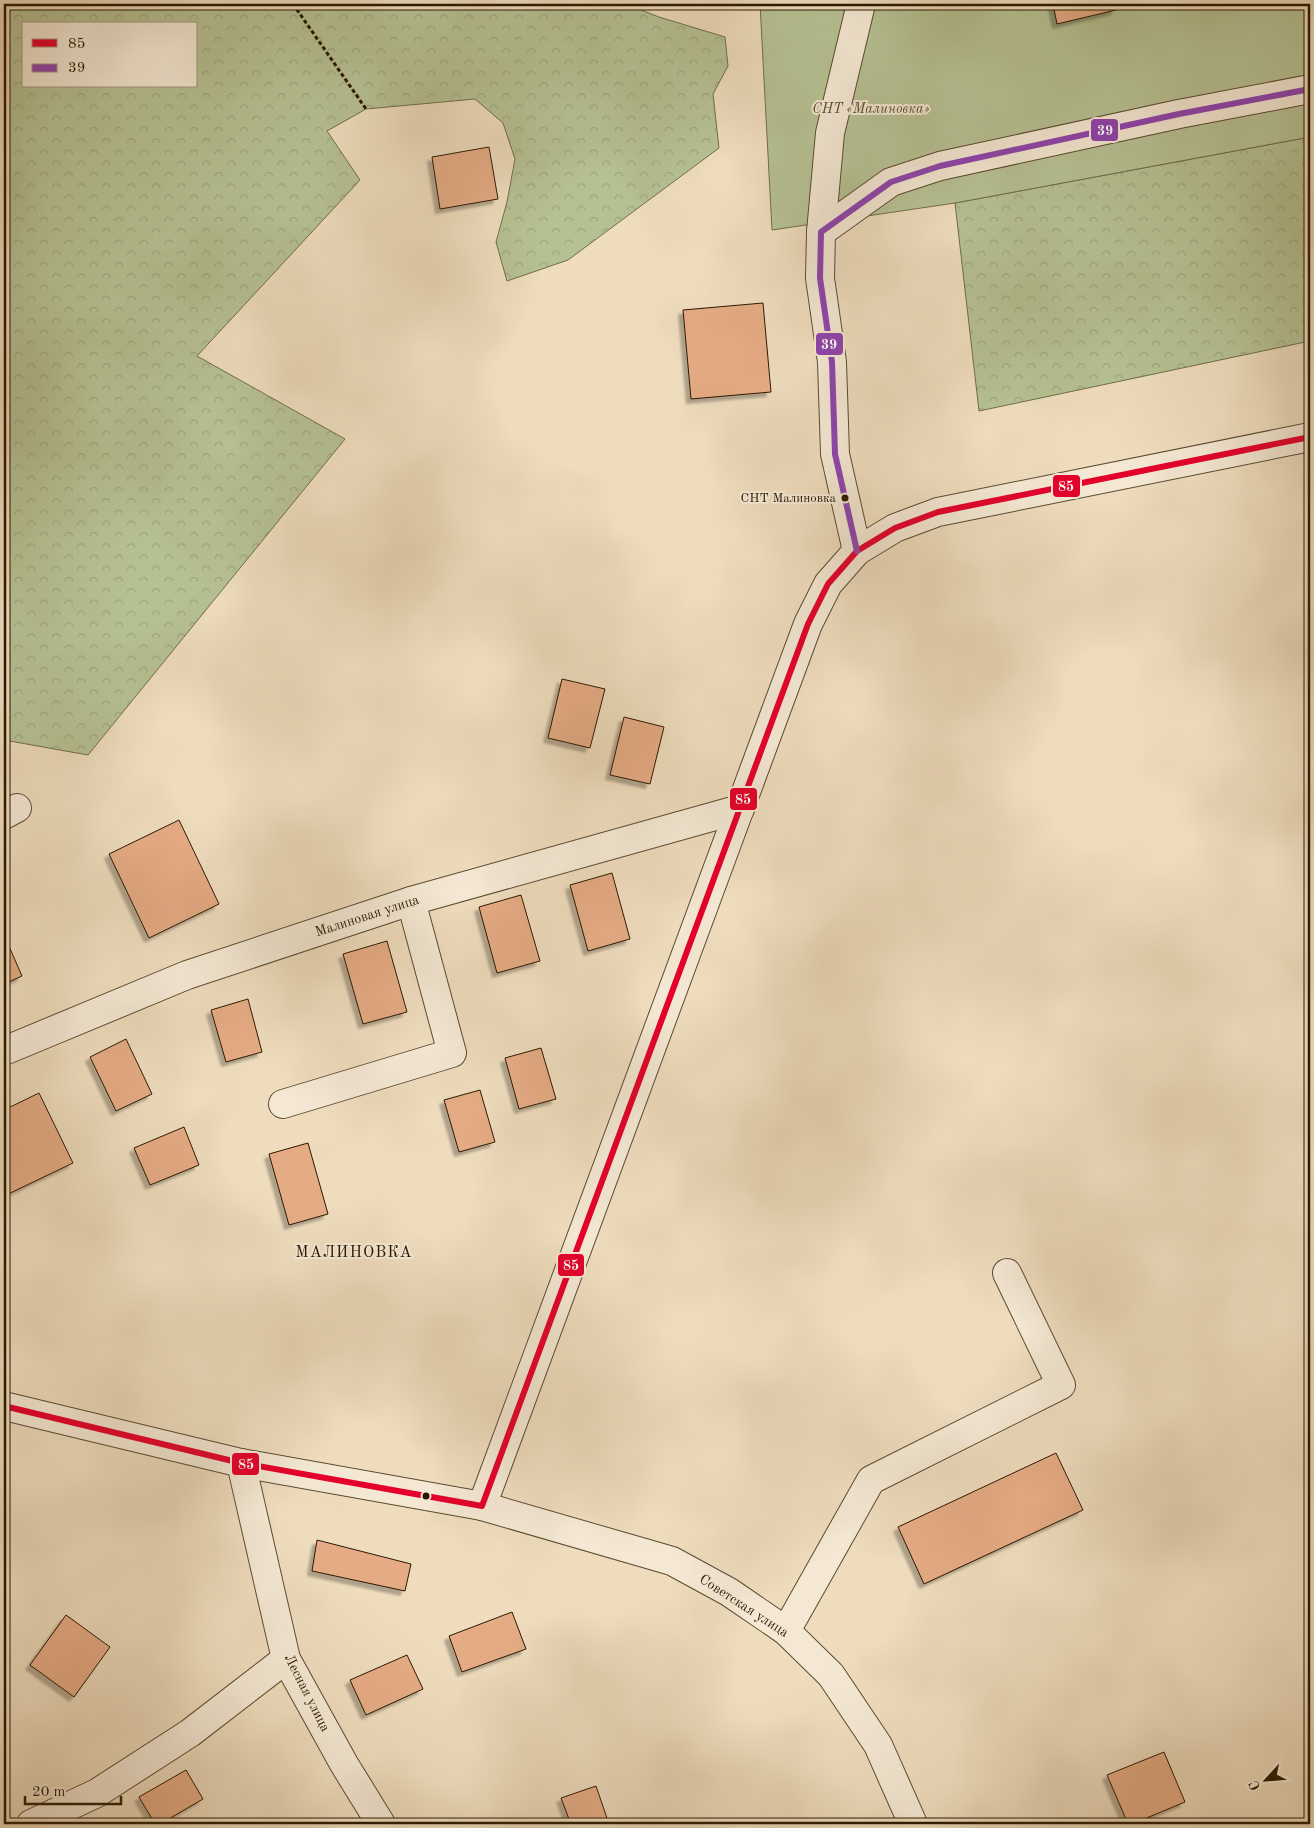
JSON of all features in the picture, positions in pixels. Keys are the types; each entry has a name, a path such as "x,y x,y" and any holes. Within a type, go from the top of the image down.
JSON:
{"street":[{"path":"857,551 834,454 832,362 820,278 821,232 830,133 861,4"},
{"path":"821,232 891,182 940,166 1179,114 1310,89"},
{"path":"482,1506 808,624 828,584 857,551 896,528 938,512 1310,437"},
{"name":"Малиновая улица","path":"4,1051 187,975 412,901 740,809"},
{"path":"283,1104 452,1053 412,901"},
{"path":"786,1632 871,1480 1061,1386 1007,1273"},
{"name":"Советская улица","path":"4,1406 241,1463 482,1506 672,1561 728,1592 786,1632 831,1675 878,1745 913,1824"},
{"name":"Лесная улица","path":"241,1463 286,1659 344,1764 381,1824"},
{"path":"31,1824 97,1794 190,1733 286,1659"}],"path":[{"path":"293,4 366,110"}],"green space":[{"path":"4,4 291,4 298,9 297,4 626,4 659,17 725,37 728,66 713,94 719,148 568,260 507,281 496,242 507,202 515,159 503,123 475,99 366,109 327,131 360,180 197,356 345,439 88,755 4,740"},
{"name":"СНТ «Малиновка»","path":"760,4 1310,4 1310,137 955,203 772,230"},
{"path":"1310,137 1310,341 979,411 955,203"}],"building":[{"path":"1053,4 1115,4 1116,10 1057,24"},
{"path":"489,147 498,199 440,209 432,157"},
{"path":"763,303 771,392 691,399 683,310"},
{"path":"562,679 605,689 590,748 548,738"},
{"path":"624,717 664,727 650,784 610,775"},
{"path":"179,820 219,904 149,938 109,854"},
{"path":"612,873 630,939 588,951 570,885"},
{"path":"521,895 540,961 497,973 479,907"},
{"path":"4,935 22,976 4,984"},
{"path":"387,941 407,1012 363,1024 343,954"},
{"path":"248,999 262,1052 226,1062 211,1010"},
{"path":"126,1039 152,1094 116,1111 90,1057"},
{"path":"541,1048 556,1099 519,1109 505,1058"},
{"path":"480,1090 495,1142 459,1152 444,1100"},
{"path":"39,1093 73,1163 4,1196 4,1110"},
{"path":"184,1127 199,1165 150,1185 134,1148"},
{"path":"308,1143 328,1214 289,1225 269,1154"},
{"path":"1056,1453 1083,1510 924,1584 898,1527"},
{"path":"317,1540 411,1564 405,1591 312,1571"},
{"path":"512,1612 526,1649 462,1672 449,1636"},
{"path":"66,1615 110,1647 74,1697 30,1665"},
{"path":"407,1655 423,1689 366,1715 350,1680"},
{"path":"1164,1752 1185,1802 1128,1824 1107,1775"},
{"path":"186,1770 203,1799 160,1824 155,1824 139,1797"},
{"path":"596,1786 609,1824 553,1824 569,1819 561,1798"}],"transit line":[{"name":"39","path":"857,551 835,454 832,362 820,278 821,232 891,182 940,166 1179,114 1310,89"},
{"name":"85","path":"4,1406 241,1463 482,1506 808,624 828,584 857,551 895,528 938,512 1310,437"}],"place":[{"name":"СНТ Малиновка","path":"845,498"}],"district":[{"name":"МАЛИНОВКА","path":"354,1253"}]}
